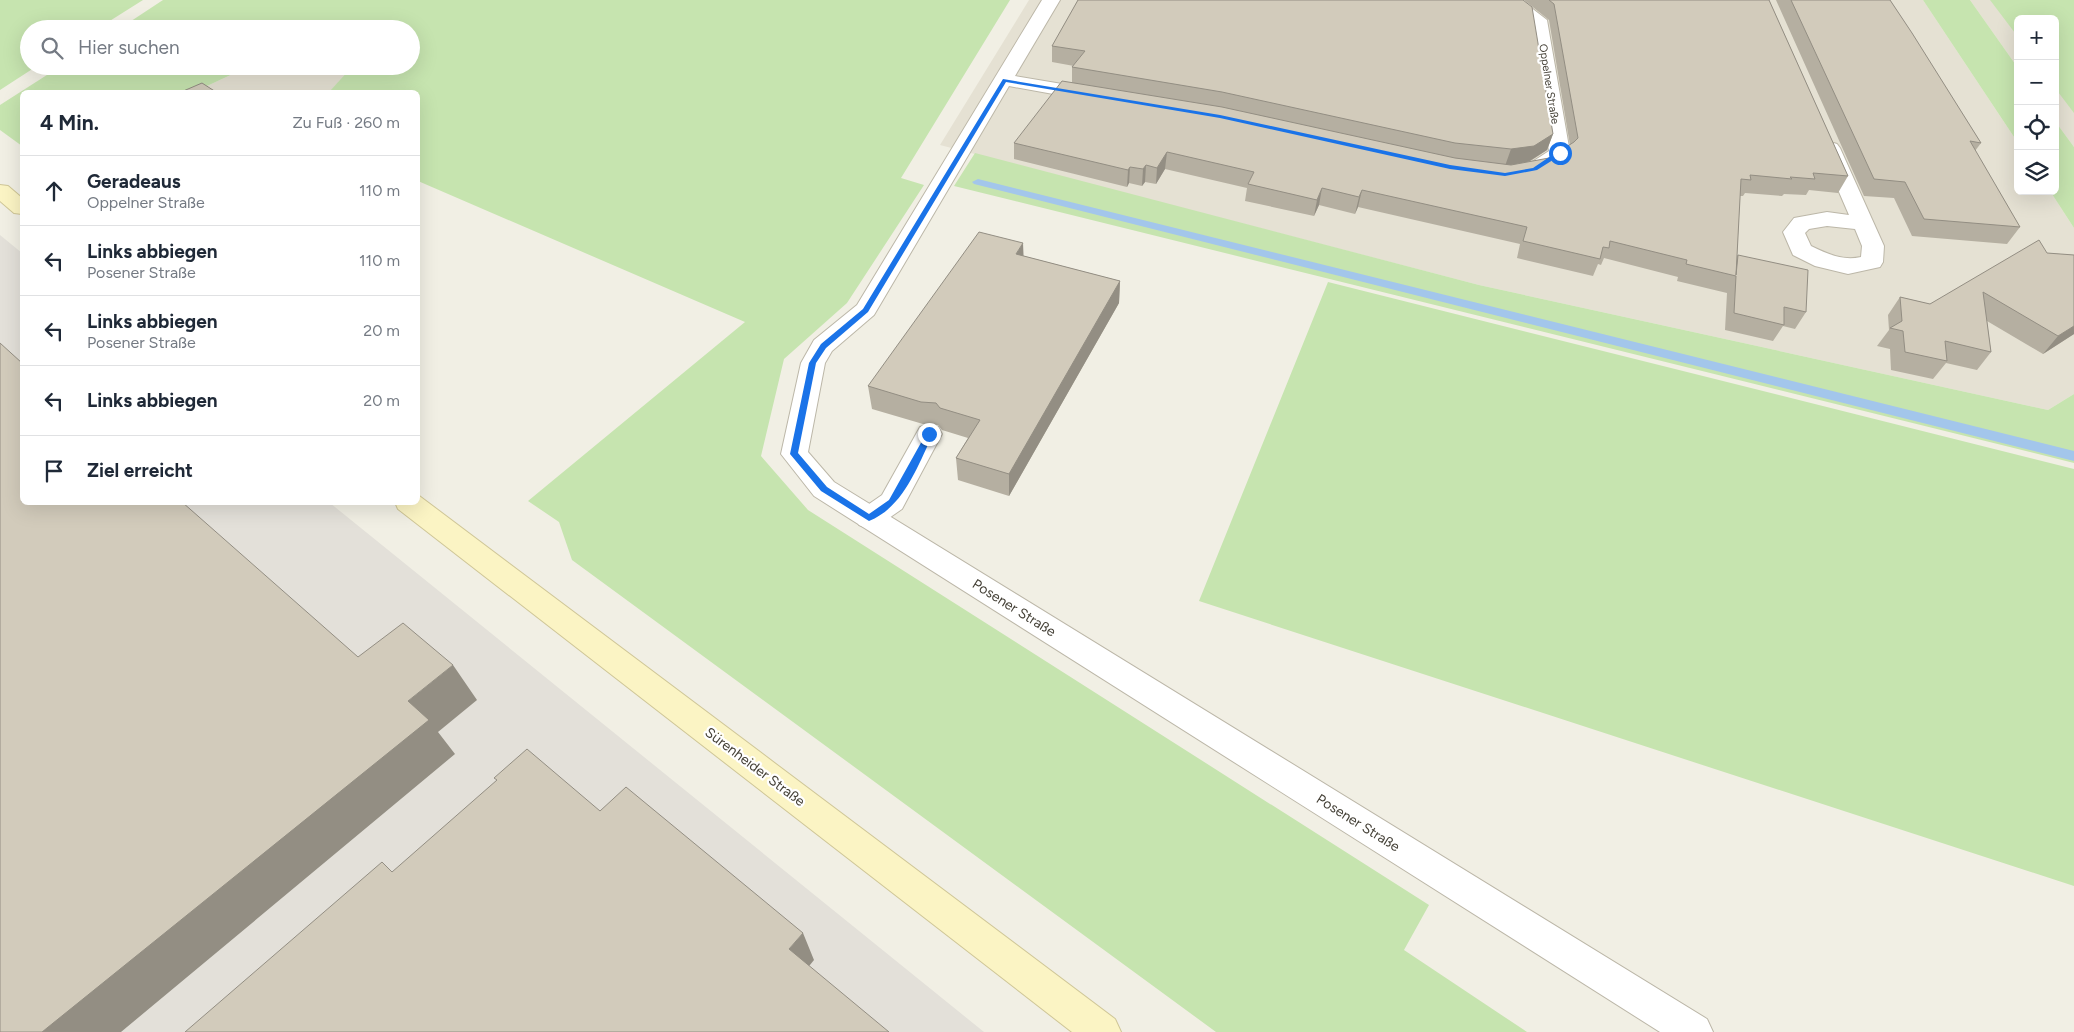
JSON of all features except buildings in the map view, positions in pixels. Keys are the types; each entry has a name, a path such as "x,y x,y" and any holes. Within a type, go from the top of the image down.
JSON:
{"main road":[{"path":"0,191 20,206"},
{"name":"Sürenheider Straße","path":"412,505 1102,1032"}],"street":[{"name":"Posener Straße","path":"1051,0 866,310 823,346 813,363 794,454 824,489 869,518 1694,1032"},
{"name":"Oppelner Straße","path":"1509,0 1538,20 1560,153 1535,169 1512,173"},
{"path":"1005,80 1112,98"},
{"path":"1824,135 1864,224"},
{"path":"869,518 892,502 911,471 929,434"}],"shaded area":[{"path":"1029,0 1923,0 2014,137 2014,195 2053,195 2074,228 2074,394 2048,410 1479,285 940,145"},
{"path":"1970,0 2074,0 2074,147 2059,126 2059,15 2014,15 2014,62"},
{"path":"231,75 345,75 331,90 198,90"},
{"path":"0,235 20,251 20,505 332,505 984,1032 0,1032"}],"green space":[{"path":"0,0 143,0 111,20 20,20 20,75 23,75 0,90"},
{"path":"163,0 1010,0 901,178 924,185 847,303 784,359 761,456 808,510 1429,905 1404,950 1527,1032 1216,1032 572,560 559,522 528,501 745,322 420,182 420,90 331,90 345,75 420,75 420,20 133,20"},
{"path":"1923,0 1970,0 2014,62 2014,137"},
{"path":"1990,0 2074,0 2074,113 2059,93 2059,15 2014,15 2014,32"},
{"path":"47,75 231,75 198,90 23,90"},
{"path":"20,92 20,145 0,130 0,105"},
{"path":"2059,126 2074,147 2074,228 2053,195 2059,195"},
{"path":"975,153 1479,285 2048,410 2074,394 2074,463 954,186"},
{"path":"1328,282 2074,469 2074,886 1199,601"}],"waterway":[{"path":"978,182 2074,456"}],"route":[{"path":"929,434 911,471 892,502 869,518 824,489 794,454 813,363 823,346 866,310 1005,80 1220,116 1450,167 1505,174 1535,169 1560,153"}]}
